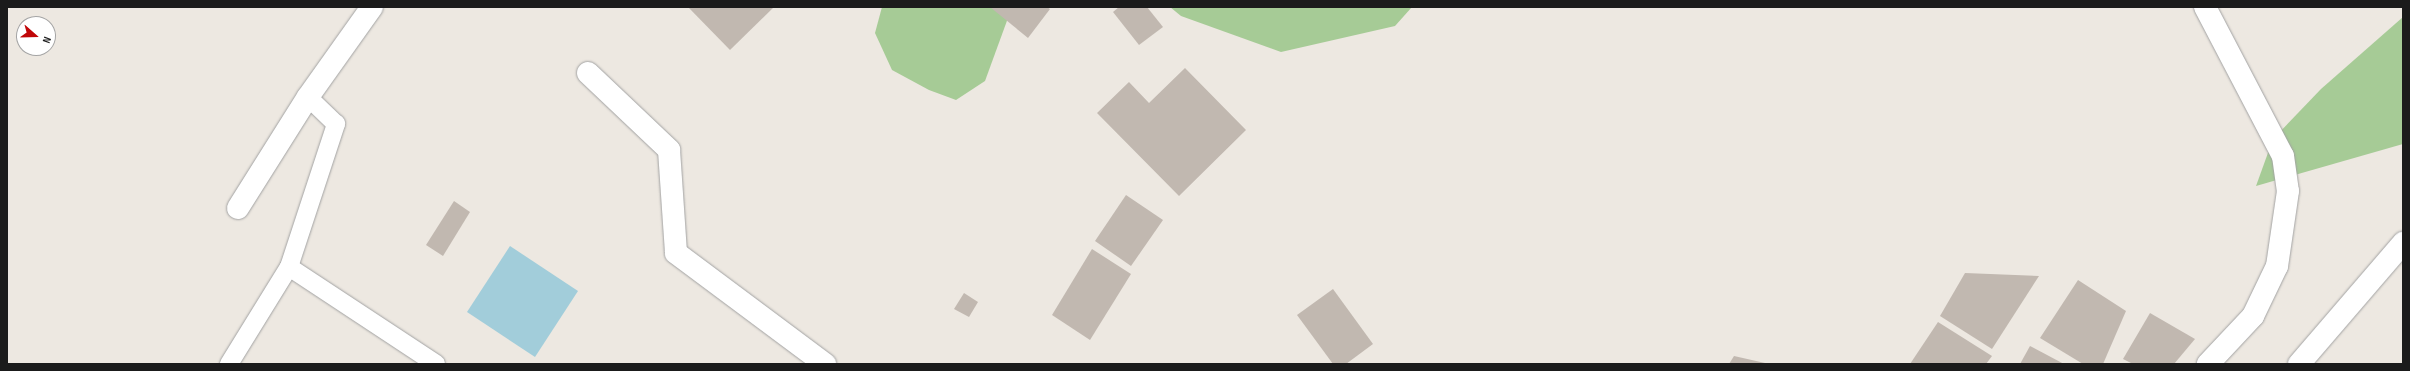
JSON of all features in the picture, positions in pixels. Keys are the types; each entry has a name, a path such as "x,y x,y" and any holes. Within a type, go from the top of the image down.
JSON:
{"street":[{"path":"238,208 308,97 372,7"},
{"path":"2205,7 2283,156 2288,191 2277,266 2253,316 2208,364"},
{"path":"588,73 669,150 676,253 825,364"},
{"path":"2298,364 2403,243"}],"lane":[{"path":"229,364 289,267 336,124 308,97"},
{"path":"289,267 436,364"}],"green space":[{"path":"882,7 1012,7 985,81 956,100 929,90 892,70 875,33"},
{"path":"1170,7 1412,7 1395,26 1281,52 1181,16"},
{"path":"2403,17 2403,144 2256,186 2273,139 2321,89"}],"water":[{"path":"510,246 578,291 535,357 467,312"}],"building":[{"path":"688,7 774,7 730,50"},
{"path":"990,7 1047,7 1050,9 1028,38"},
{"path":"1119,7 1147,7 1163,27 1139,45 1113,12"},
{"path":"1185,68 1246,130 1179,196 1097,113 1129,82 1149,103"},
{"path":"1126,195 1163,220 1131,266 1095,241"},
{"path":"454,201 470,212 443,256 426,245"},
{"path":"1092,249 1131,274 1090,340 1052,315"},
{"path":"1965,273 2039,276 1992,349 1940,316"},
{"path":"2078,280 2126,311 2103,364 2083,364 2040,338"},
{"path":"1333,289 1373,344 1346,364 1333,364 1297,315"},
{"path":"964,293 978,302 969,317 954,309"},
{"path":"2150,313 2195,339 2174,364 2133,364 2123,359"},
{"path":"1938,322 1992,356 1986,364 1910,364"},
{"path":"2030,346 2064,364 2020,364"},
{"path":"1734,356 1765,363 1765,364 1729,364"}]}
